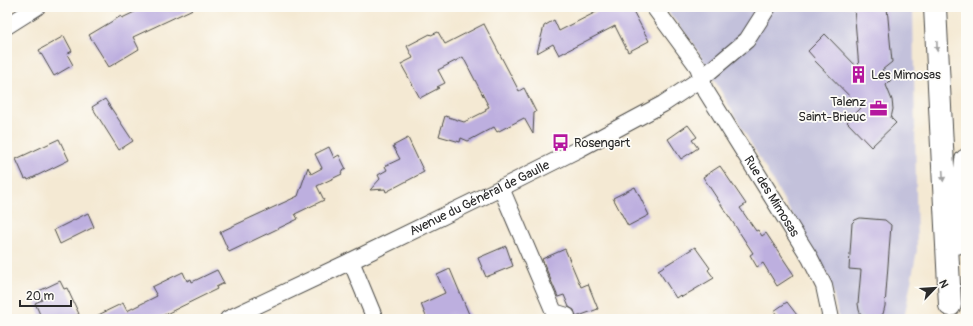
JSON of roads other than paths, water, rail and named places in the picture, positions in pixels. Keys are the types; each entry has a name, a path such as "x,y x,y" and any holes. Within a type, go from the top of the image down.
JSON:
{"highway":[{"path":"935,7 949,312"},
{"path":"949,312 966,160"}],"street":[{"path":"7,17 24,7"},
{"path":"7,26 37,7"},
{"name":"Rue des Mimosas","path":"654,7 698,67 704,88 810,258 824,286 832,319"},
{"name":"Avenue du Général de Gaulle","path":"228,319 351,262 501,188 579,149 663,104 702,78 747,40 768,7"},
{"path":"501,188 554,312 567,316"},
{"path":"351,262 375,319"}],"place":[{"name":"Les Mimosas","path":"858,75"},
{"name":"Talenz Saint-Brieuc","path":"879,109"},
{"name":"Rosengart","path":"561,143"}]}
